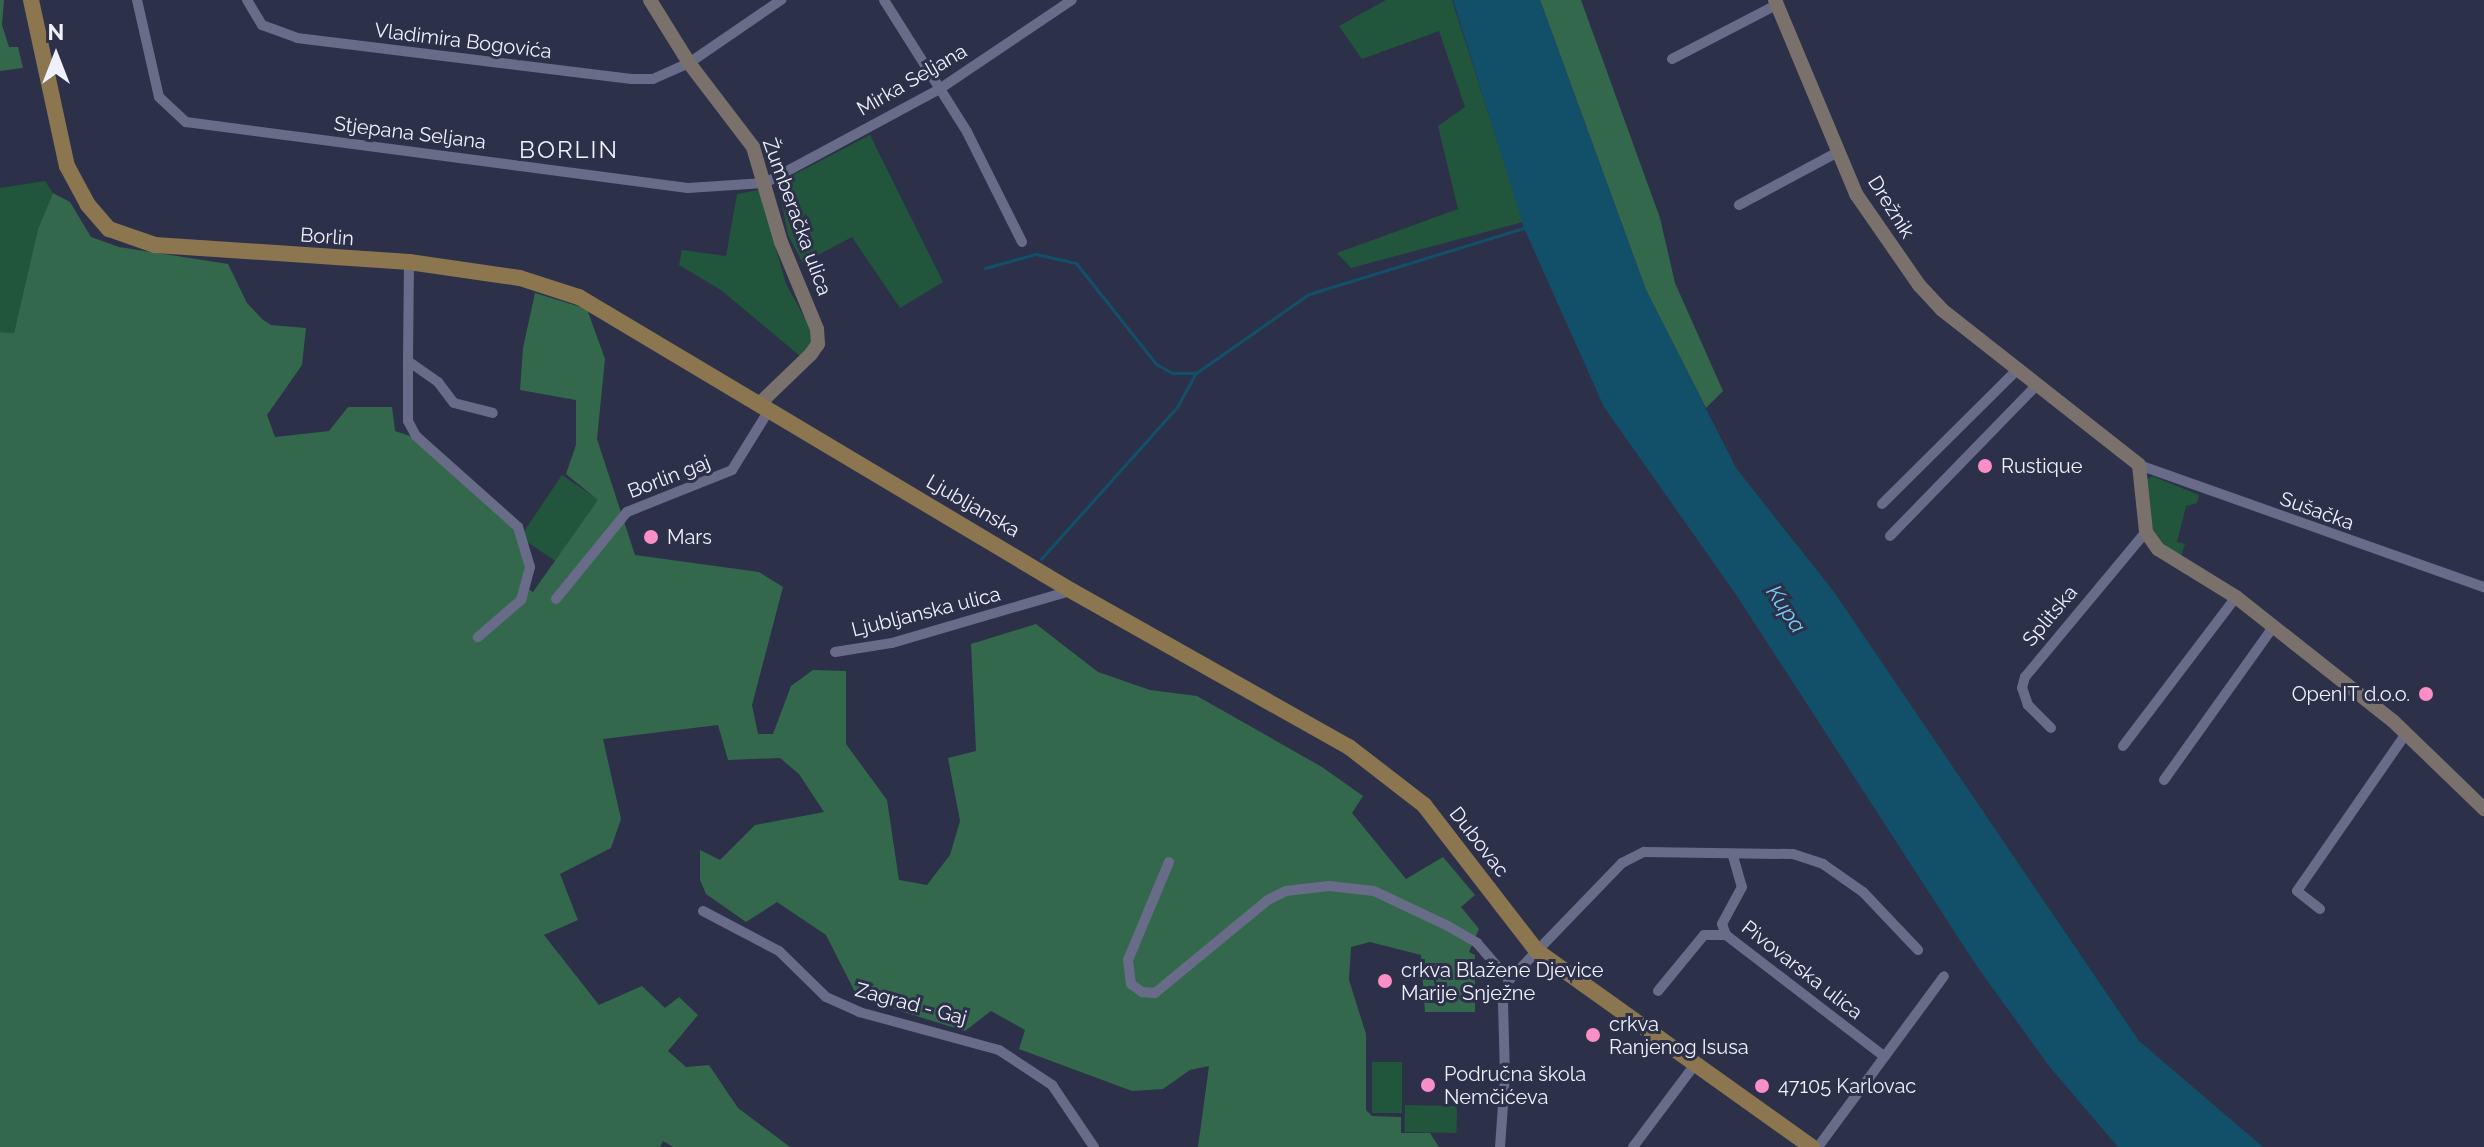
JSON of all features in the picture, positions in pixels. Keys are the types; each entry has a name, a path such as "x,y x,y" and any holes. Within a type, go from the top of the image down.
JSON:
{"main road":[{"name":"Borlin","path":"31,0 67,166 88,205 109,229 155,245 409,262 520,278 579,297 764,407"},
{"name":"Ljubljanska","path":"764,407 1072,591 1166,643"},
{"name":"Dubovac","path":"1166,643 1327,732 1424,805 1537,951 1812,1147"}],"street":[{"name":"Stjepana Seljana","path":"137,0 159,97 186,122 688,188 765,183"},
{"name":"Vladimira Bogovića","path":"247,0 262,25 297,38 631,79 653,79 689,63 781,0"},
{"name":"Žumberačka ulica","path":"650,0 689,63 753,147 818,344 764,407"},
{"path":"884,0 989,174 1022,242"},
{"name":"Mirka Seljana","path":"765,183 938,90 1072,0"},
{"name":"Drežnik","path":"1672,59 1776,2 1836,153 1856,194 1919,285 2017,370 2139,465"},
{"path":"1739,205 1836,153"},
{"path":"409,262 408,421 416,436 518,527 530,567 521,600 478,637"},
{"path":"408,361 438,382 454,403 493,413"},
{"path":"1882,504 2017,370"},
{"path":"1890,536 2037,385"},
{"name":"Borlin gaj","path":"556,599 627,512 732,470 764,407"},
{"path":"2139,465 2146,532 2158,549 2236,597 2407,732 2484,809"},
{"name":"Sušačka","path":"2139,465 2484,587"},
{"name":"Splitska","path":"2051,728 2028,705 2022,688 2025,677 2146,532"},
{"name":"Ljubljanska ulica","path":"835,652 892,643 1072,591"},
{"path":"2123,746 2236,597"},
{"path":"2164,780 2274,626"},
{"path":"2320,909 2297,891 2407,732"},
{"path":"1500,1147 1505,1078 1503,1000 1509,980 1622,863 1644,852 1733,856 1793,854 1823,864 1863,892 1918,950"},
{"name":"Pivovarska ulica","path":"1733,856 1742,887 1722,924 1726,935 1885,1057"},
{"path":"1169,862 1128,960 1131,984 1142,992 1155,993 1268,900 1286,891 1329,886 1374,891 1437,920 1477,943 1509,980"},
{"name":"Zagrad - Gaj","path":"703,911 779,951 826,997 859,1012 999,1050 1052,1085 1094,1147"},
{"path":"1658,991 1704,935 1726,935"},
{"path":"1818,1147 1944,976"},
{"path":"1633,1147 1696,1063"}],"green space":[{"path":"0,0 4,0 2,25 9,47 18,47 23,68 0,71"},
{"path":"1386,0 1452,0 1523,222 1351,268 1337,253 1458,209 1438,126 1465,107 1439,31 1362,59 1339,26"},
{"path":"1540,0 1581,0 1660,218 1675,283 1723,391 1706,408 1646,290"},
{"path":"870,135 943,282 900,308 852,237 803,263 788,235 778,183"},
{"path":"45,181 53,193 38,229 14,333 0,332 0,188"},
{"path":"759,190 786,284 811,329 811,345 800,356 721,290 679,265 682,250 726,256 737,194"},
{"path":"53,193 70,202 91,237 119,247 228,264 247,303 262,319 271,325 306,328 302,365 267,415 275,437 329,431 348,407 392,407 395,431 413,437 515,530 528,565 525,587 533,592 598,500 566,474 576,445 576,400 520,390 523,348 535,293 587,309 605,359 597,439 635,555 759,572 783,587 752,705 758,734 773,734 791,686 813,670 846,671 846,744 887,800 899,880 927,885 950,855 960,821 948,758 976,751 971,644 1036,624 1098,672 1150,690 1197,696 1322,767 1363,796 1352,813 1406,879 1443,857 1475,895 1461,907 1479,929 1469,952 1475,955 1475,1012 1425,1012 1421,955 1370,942 1351,947 1349,980 1366,1034 1366,1110 1372,1116 1401,1117 1401,1133 1430,1133 1439,1147 1198,1147 1209,1066 1190,1070 1163,1089 1132,1091 1019,1049 1025,1030 991,1011 965,1031 858,998 826,935 777,902 746,922 706,894 700,880 700,850 720,860 755,825 824,812 799,774 780,758 728,760 718,725 603,739 621,819 611,848 560,874 578,920 544,935 599,1005 642,986 665,1008 679,997 698,1015 668,1051 686,1067 709,1065 738,1108 790,1147 673,1147 663,1141 660,1147 0,1147 0,332 14,333 38,229"},
{"path":"562,475 599,500 557,562 520,537"},
{"path":"2152,476 2199,495 2197,503 2186,506 2177,542 2185,544 2181,556 2158,541 2151,524 2146,480"},
{"path":"1372,1062 1402,1062 1402,1113 1372,1113"},
{"path":"1405,1105 1457,1106 1457,1133 1405,1132"}],"water":[{"name":"Kupa","path":"1453,0 1540,0 1646,290 1736,468 1834,592 2139,1041 2263,1147 2118,1147 2049,1066 1976,965 1737,596 1604,407 1524,228"}],"waterway":[{"path":"985,268 1036,254 1076,263 1156,364 1172,373 1196,373 1309,294 1527,227"},
{"path":"1041,559 1177,407 1196,373"}],"place":[{"name":"Rustique","path":"1985,466"},
{"name":"Mars","path":"651,537"},
{"name":"OpenIT d.o.o.","path":"2426,694"},
{"name":"crkva Blažene Djevice Marije Snježne","path":"1385,981"},
{"name":"crkva Ranjenog Isusa","path":"1593,1035"},
{"name":"Područna škola Nemčićeva","path":"1428,1085"},
{"name":"47105 Karlovac","path":"1762,1086"}],"district":[{"name":"BORLIN","path":"569,150"}]}
